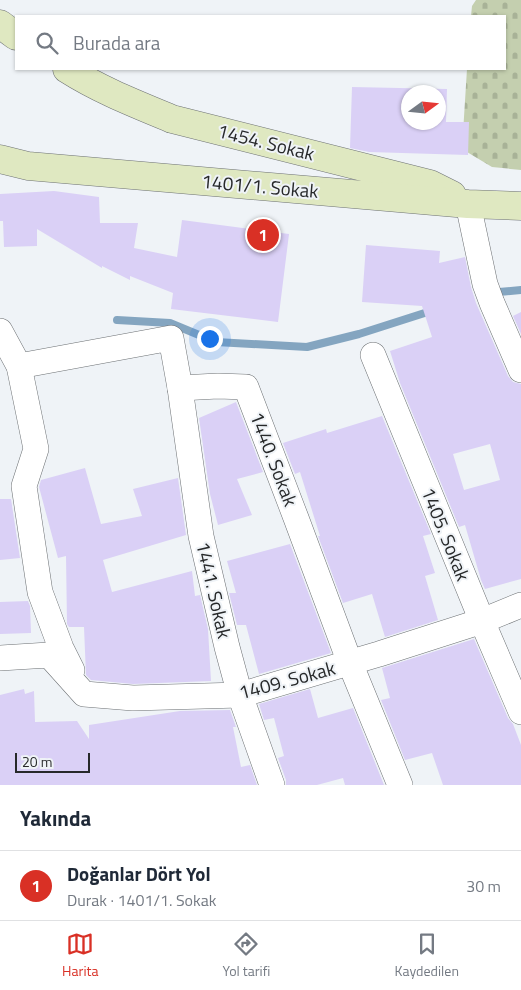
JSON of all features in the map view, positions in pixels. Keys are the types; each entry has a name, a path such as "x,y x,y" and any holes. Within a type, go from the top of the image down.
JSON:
{"main road":[{"path":"0,24 15,35"},
{"name":"1454. Sokak","path":"69,70 142,107 172,118 430,184 468,204"},
{"path":"0,159 28,166"},
{"name":"1401/1. Sokak","path":"28,166 468,204 521,206"}],"street":[{"name":"1401/1. Sokak","path":"0,172 28,166"},
{"path":"468,204 492,303 521,370"},
{"path":"0,331 19,366 36,449 24,486 40,592 61,648 84,694"},
{"path":"19,366 171,338 180,388"},
{"name":"1405. Sokak","path":"373,355 521,712"},
{"name":"1440. Sokak","path":"180,388 246,387 350,664 400,785"},
{"name":"1441. Sokak","path":"180,388 200,536 240,695 272,785"},
{"name":"1409. Sokak","path":"84,694 133,698 240,695 350,664 482,621 521,605"},
{"path":"0,658 49,655 84,694"}],"green space":[{"path":"476,0 521,0 521,170 492,167 462,149 467,70 506,70 506,15 471,15 472,6"}],"building":[{"path":"352,87 401,88 401,130 446,130 446,122 469,122 468,155 369,152 350,148"},
{"path":"446,89 447,89 446,122"},
{"path":"54,191 99,197 100,223 138,223 134,248 177,257 182,220 289,234 278,322 171,309 173,293 130,276 130,280 102,266 102,268 37,229 37,246 4,247 3,221 0,221 0,194"},
{"path":"366,245 440,251 439,263 465,257 476,303 508,376 513,382 521,384 521,579 485,589 465,525 459,527 400,383 390,351 432,337 422,306 362,302","holes":["490,444 500,480 464,490 453,454"]},
{"path":"521,312 521,334 513,316"},
{"path":"236,402 263,472 237,479 252,515 218,525 210,494 199,418"},
{"path":"382,416 431,534 423,536 435,573 425,576 438,620 385,637 372,594 343,603 318,536 320,536 300,472 295,474 283,443 326,429 327,433"},
{"path":"85,468 101,524 142,516 133,489 178,478 186,535 103,560 112,592 192,571 195,596 200,595 208,629 211,681 133,684 91,680 86,675 84,627 69,627 67,624 66,556 58,558 39,487 41,480"},
{"path":"0,499 11,499 20,558 0,560"},
{"path":"290,544 331,653 259,674 246,625 237,625 229,593 236,593 227,561"},
{"path":"28,601 30,606 31,633 0,634 0,602"},
{"path":"474,639 521,745 521,785 443,785 432,753 405,760 381,700 390,698 382,668"},
{"path":"24,689 25,694 34,691 35,722 77,721 89,739 89,725 180,711 230,710 236,727 233,727 241,767 250,765 257,785 0,785 0,695"},
{"path":"310,689 318,718 353,708 384,785 345,785 343,778 317,785 286,785 278,758 284,756 274,718 264,720 259,704"}],"waterway":[{"path":"499,292 521,290"},
{"path":"117,320 170,323 216,342 307,347 359,334 434,310"}],"place":[{"name":"Doğanlar Dört Yol","path":"263,235"}]}
